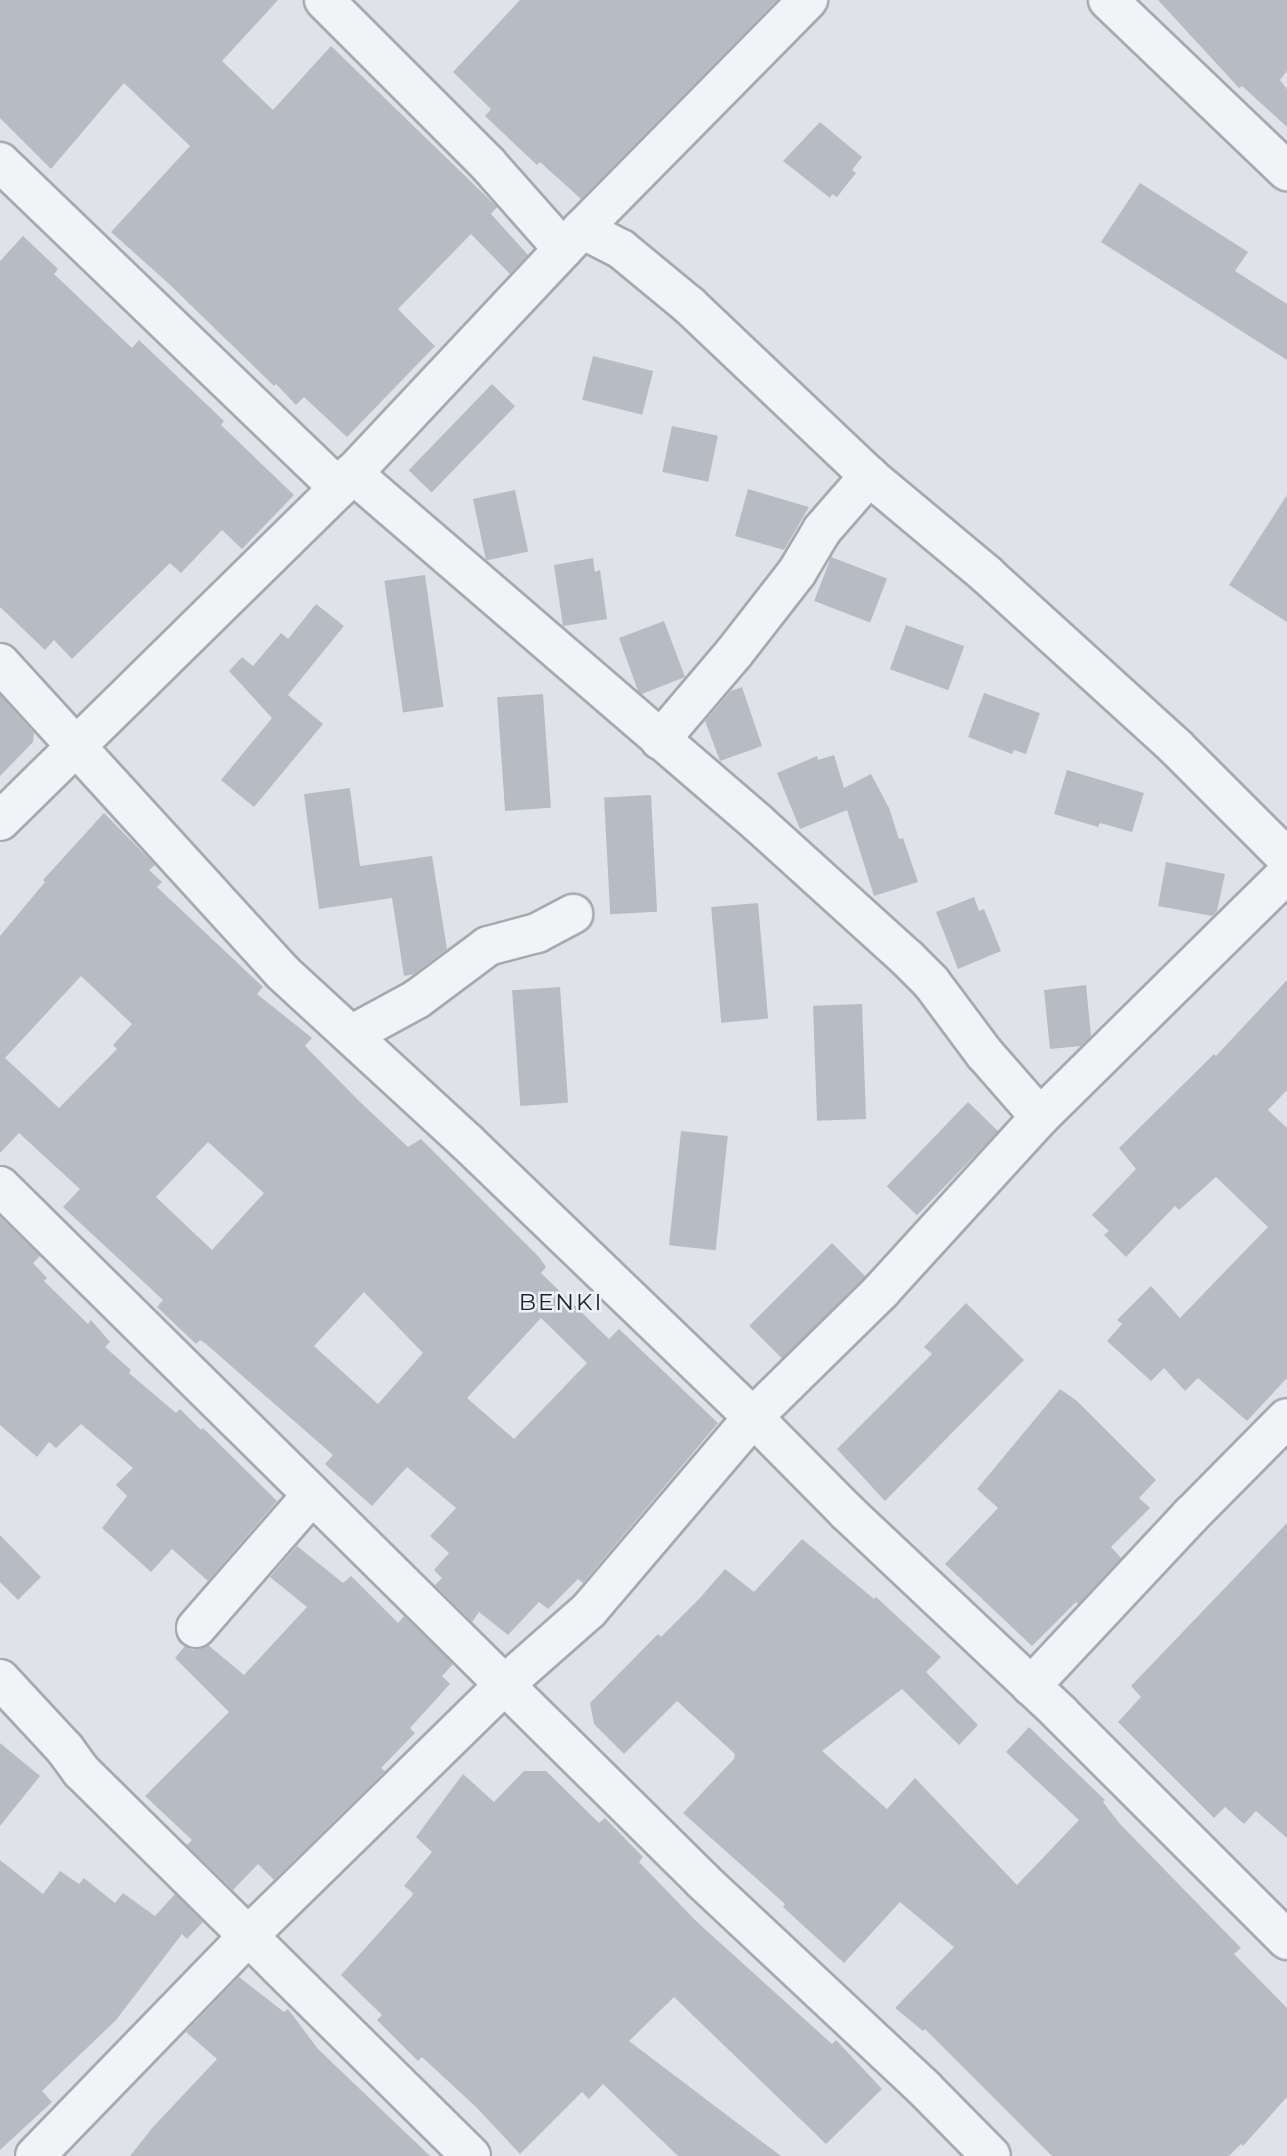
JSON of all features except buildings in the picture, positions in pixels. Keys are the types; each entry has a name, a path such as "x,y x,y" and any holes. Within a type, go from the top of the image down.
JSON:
{"street":[{"path":"324,0 487,163 572,239 621,249 689,305 869,476 986,574 1176,747 1287,858"},
{"path":"0,821 345,481 572,239 808,0"},
{"path":"1108,0 1287,171"},
{"path":"0,162 345,481 660,740 831,888 931,982 984,1053 1040,1117"},
{"path":"660,740 734,653 797,572 822,530 869,476"},
{"path":"0,663 204,883 282,972 468,1143 847,1512 1031,1686 1287,1940"},
{"path":"35,2156 250,1934 504,1685 589,1610 753,1418 881,1291 1040,1117 1287,873"},
{"path":"351,1035 417,999 488,946 537,933 573,914"},
{"path":"0,1186 703,1881 924,2088 991,2156"},
{"path":"1031,1686 1191,1514 1287,1418"},
{"path":"196,1628 311,1496"},
{"path":"0,1679 65,1749 81,1771 250,1934 471,2156"}],"district":[{"name":"BENKI","path":"561,1302"}]}
